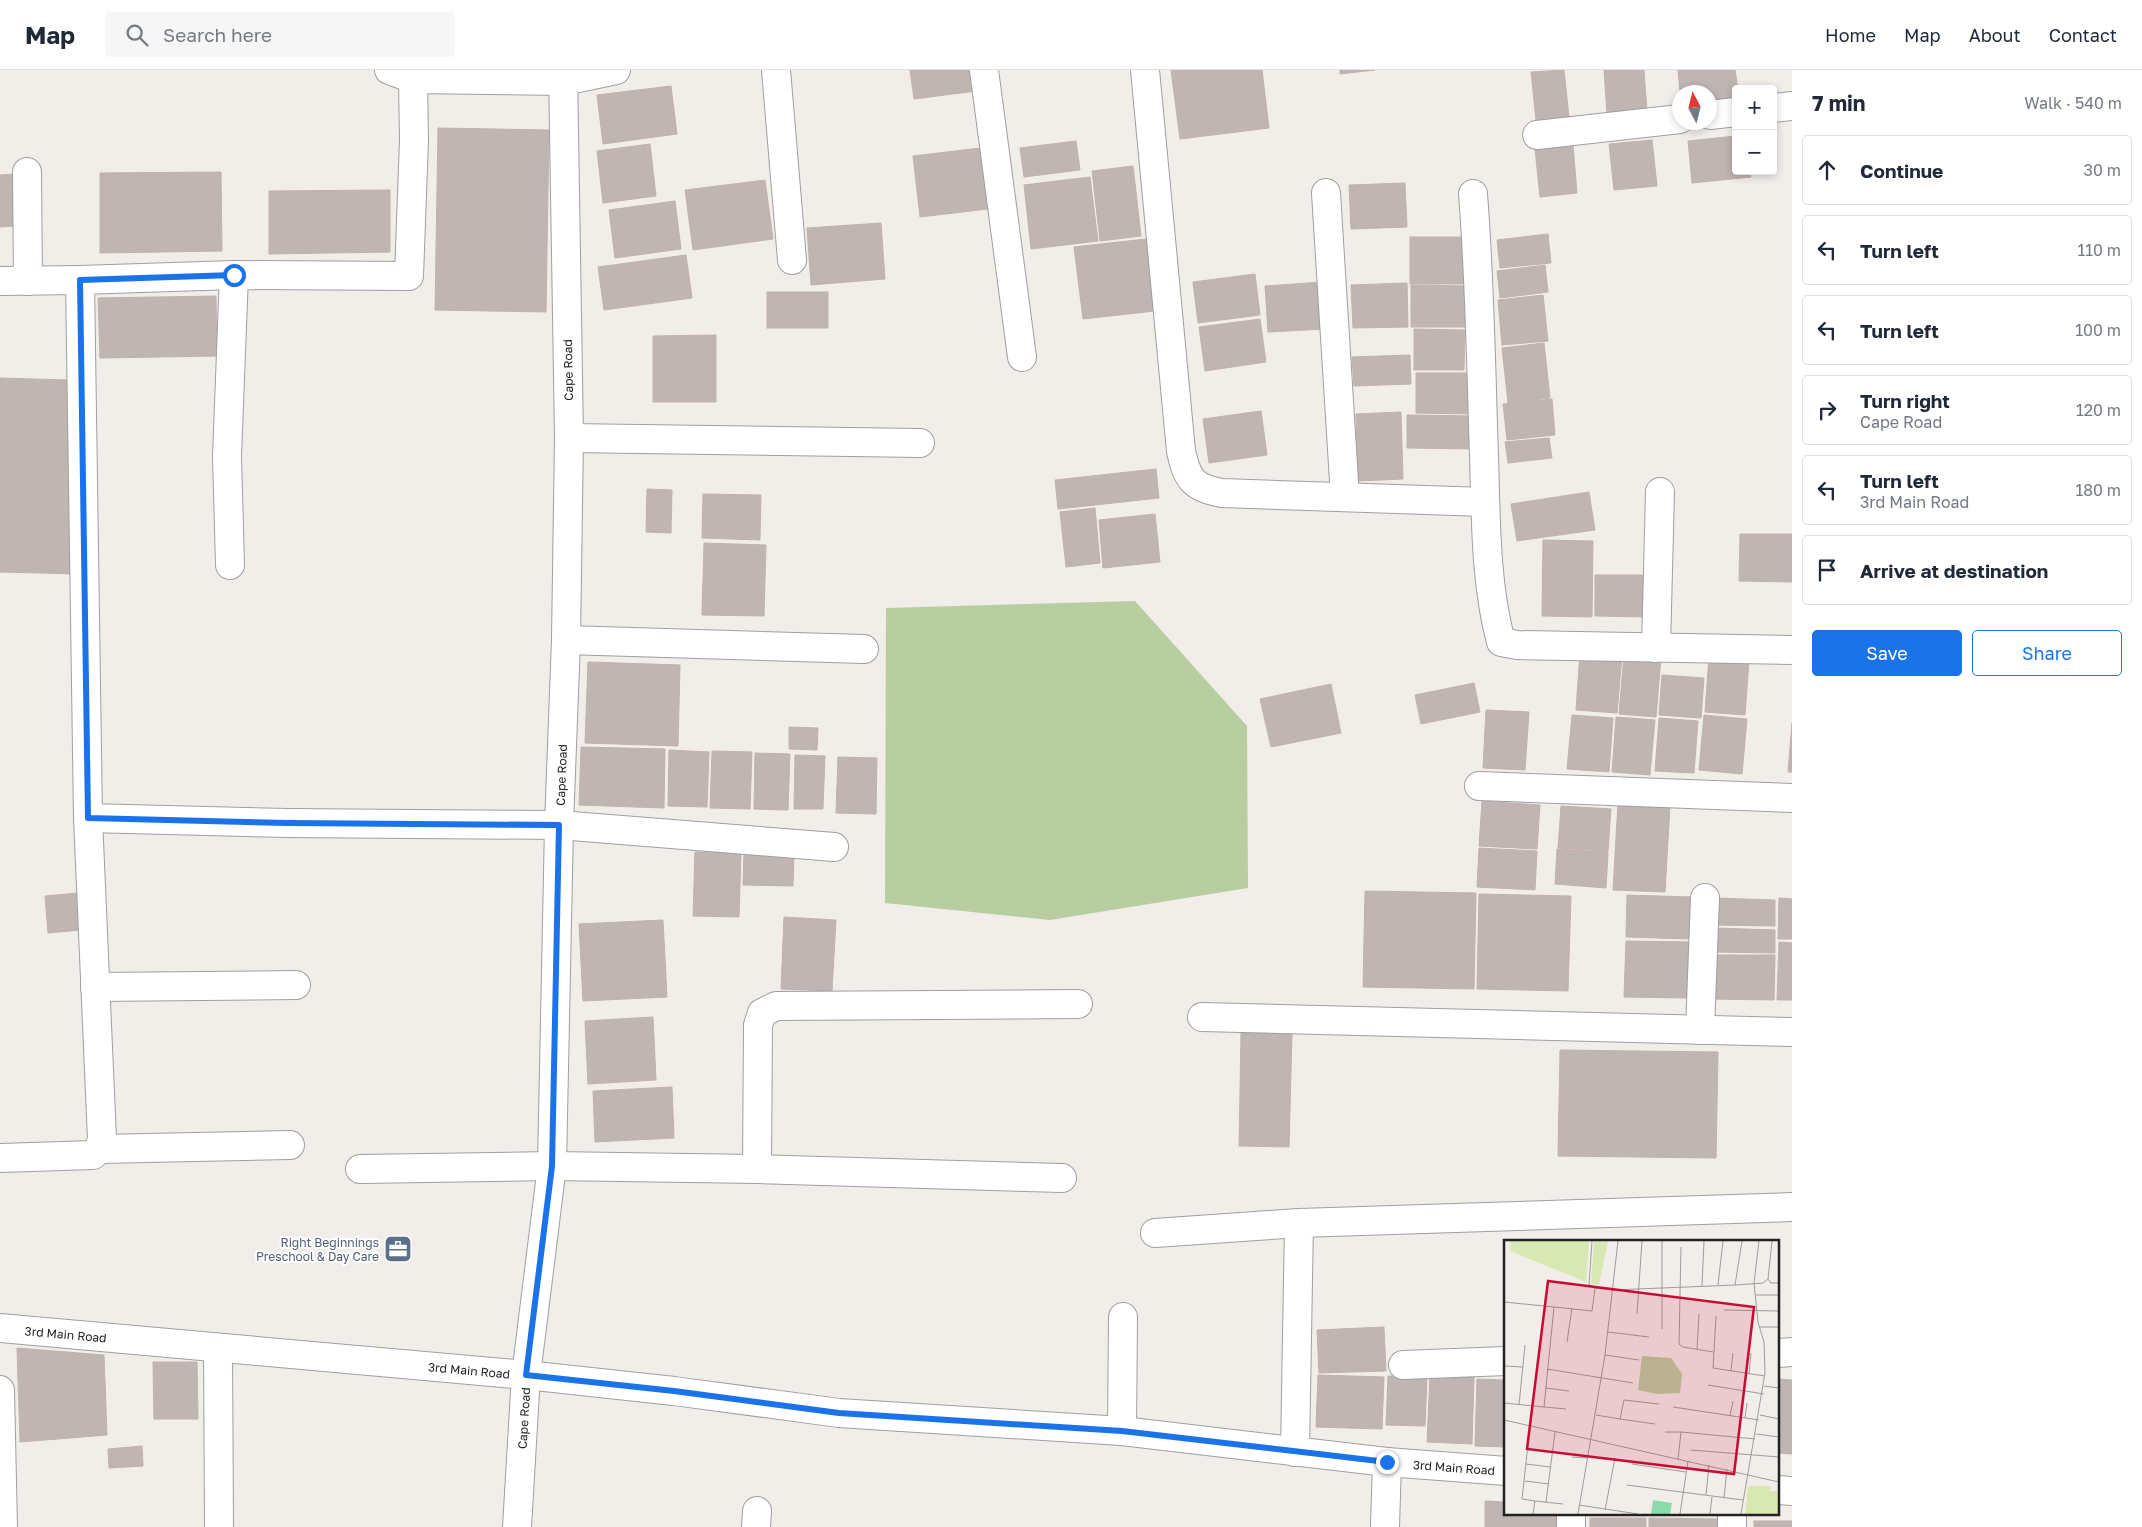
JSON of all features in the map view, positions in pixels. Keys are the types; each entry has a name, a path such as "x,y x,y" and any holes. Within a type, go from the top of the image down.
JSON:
{"street":[{"path":"0,281 234,275 409,276 414,140 401,74 564,76 616,70"},
{"path":"776,70 792,260"},
{"path":"984,70 1022,357"},
{"path":"1145,70 1180,441 1185,466 1192,481 1205,490 1222,493 1485,502"},
{"name":"Cape Road","path":"518,1527 526,1375 552,1166 559,825 566,640 569,438 564,76"},
{"path":"1777,108 1792,106"},
{"path":"1717,114 1732,112"},
{"path":"1537,135 1672,120"},
{"path":"28,172 28,281"},
{"path":"1326,193 1346,498"},
{"path":"1473,194 1478,254 1487,548 1495,618 1501,642 1517,645 1792,650"},
{"path":"230,565 228,456 234,275"},
{"path":"0,1158 93,1155 99,1148 102,1139 88,818 80,280"},
{"path":"569,438 920,444"},
{"path":"1656,648 1660,492"},
{"path":"566,640 864,648"},
{"path":"1479,786 1792,798"},
{"path":"88,818 287,823 559,825 834,847"},
{"path":"1700,1030 1705,898"},
{"path":"95,987 296,985"},
{"path":"757,1169 758,1025 762,1013 776,1006 1078,1004"},
{"path":"1202,1017 1792,1032"},
{"path":"99,1148 290,1145"},
{"path":"360,1169 552,1166 757,1169 1062,1178"},
{"path":"1155,1233 1299,1223 1792,1207"},
{"path":"1295,1452 1299,1223"},
{"path":"1122,1431 1124,1317"},
{"name":"3rd Main Road","path":"0,1328 526,1375 674,1391 839,1413 1122,1431 1387,1462 1504,1471"},
{"path":"218,1348 218,1527"},
{"path":"1403,1364 1504,1361"},
{"path":"0,1390 3,1527"},
{"path":"1385,1527 1387,1462"},
{"path":"1571,1514 1571,1527"},
{"path":"1732,1514 1732,1527"}],"green space":[{"path":"1135,601 1247,726 1248,888 1050,920 885,903 886,608"}],"building":[{"path":"910,70 981,70 984,90 914,99"},
{"path":"1171,70 1262,70 1269,128 1180,139"},
{"path":"1340,70 1375,70 1340,74"},
{"path":"1564,70 1569,117 1536,120 1531,72"},
{"path":"1604,70 1644,70 1647,111 1607,114"},
{"path":"1678,70 1735,70 1737,85 1732,85 1732,102 1717,104 1717,85 1679,85"},
{"path":"671,86 677,134 603,144 597,95"},
{"path":"438,128 549,130 546,312 435,310"},
{"path":"1732,136 1732,175 1751,175 1751,177 1692,183 1688,141"},
{"path":"1652,140 1657,186 1614,190 1609,144"},
{"path":"1076,141 1080,170 1024,177 1020,148"},
{"path":"650,144 656,196 603,203 597,151"},
{"path":"1573,145 1577,193 1540,197 1535,149"},
{"path":"989,147 996,208 920,217 913,156"},
{"path":"1133,166 1141,236 1100,241 1092,171"},
{"path":"221,172 222,251 100,253 100,173"},
{"path":"14,174 16,226 0,227 0,175"},
{"path":"1090,177 1098,241 1031,249 1024,185"},
{"path":"765,180 773,239 693,250 685,190"},
{"path":"1405,183 1407,227 1351,229 1349,185"},
{"path":"390,190 390,252 269,254 269,191"},
{"path":"675,201 681,249 615,258 609,210"},
{"path":"881,223 885,279 811,285 807,228"},
{"path":"1548,234 1551,263 1500,268 1497,240"},
{"path":"1410,237 1468,237 1468,284 1410,284"},
{"path":"1146,239 1155,311 1083,319 1074,247"},
{"path":"686,255 692,298 604,310 598,267"},
{"path":"1545,265 1548,292 1500,298 1497,271"},
{"path":"1255,274 1260,315 1198,323 1193,282"},
{"path":"1322,282 1325,329 1268,332 1265,286"},
{"path":"1407,283 1408,327 1353,328 1351,285"},
{"path":"1411,285 1467,286 1466,327 1411,327"},
{"path":"767,292 828,292 828,328 767,328"},
{"path":"1543,295 1548,341 1502,345 1498,300"},
{"path":"216,296 217,356 100,358 98,298"},
{"path":"1260,319 1266,362 1205,371 1199,327"},
{"path":"1414,329 1465,330 1464,370 1414,370"},
{"path":"716,335 716,402 653,402 653,336"},
{"path":"1544,343 1550,398 1508,403 1502,348"},
{"path":"1410,355 1411,384 1354,386 1352,357"},
{"path":"1416,373 1474,373 1473,414 1416,413"},
{"path":"0,378 68,380 77,574 0,572"},
{"path":"1552,399 1555,435 1507,440 1503,404"},
{"path":"1261,411 1267,455 1209,463 1203,419"},
{"path":"1401,412 1403,479 1358,481 1356,414"},
{"path":"1407,415 1474,416 1474,449 1407,448"},
{"path":"1549,438 1552,458 1508,463 1505,442"},
{"path":"1156,469 1159,498 1058,509 1055,480"},
{"path":"647,489 672,490 671,533 646,532"},
{"path":"1589,492 1595,530 1517,541 1511,504"},
{"path":"703,494 761,495 760,540 702,538"},
{"path":"1095,508 1100,563 1066,567 1060,512"},
{"path":"1155,514 1160,562 1103,568 1099,520"},
{"path":"1740,534 1792,534 1792,582 1739,581"},
{"path":"1543,540 1593,541 1592,617 1542,616"},
{"path":"704,543 766,545 764,616 702,615"},
{"path":"1595,575 1649,575 1648,617 1595,616"},
{"path":"1580,652 1622,655 1617,713 1576,710"},
{"path":"1624,655 1661,658 1656,717 1619,714"},
{"path":"1709,657 1749,661 1745,715 1705,712"},
{"path":"588,662 680,665 678,746 585,743"},
{"path":"1662,675 1704,678 1701,718 1659,715"},
{"path":"1474,683 1480,712 1421,724 1415,695"},
{"path":"1331,684 1341,733 1271,747 1260,699"},
{"path":"1486,710 1529,712 1525,770 1483,768"},
{"path":"1572,715 1613,718 1609,772 1567,769"},
{"path":"1704,715 1747,719 1742,774 1699,770"},
{"path":"1616,717 1655,720 1650,775 1612,772"},
{"path":"1659,718 1698,721 1694,773 1655,771"},
{"path":"1792,723 1792,772 1788,772"},
{"path":"789,727 818,728 817,750 789,749"},
{"path":"581,747 665,749 664,808 579,805"},
{"path":"669,750 709,752 707,807 668,806"},
{"path":"712,751 752,752 750,809 710,808"},
{"path":"755,753 790,754 788,810 754,809"},
{"path":"795,755 825,756 823,809 794,809"},
{"path":"838,757 877,758 876,814 836,813"},
{"path":"1482,801 1540,805 1537,849 1479,846"},
{"path":"1618,803 1670,806 1665,892 1613,890"},
{"path":"1561,806 1611,809 1608,851 1558,848"},
{"path":"1479,848 1537,851 1535,890 1477,887"},
{"path":"1557,849 1608,852 1606,888 1555,884"},
{"path":"744,851 794,853 793,886 743,885"},
{"path":"695,852 741,853 739,917 693,916"},
{"path":"1365,891 1476,893 1474,989 1363,987"},
{"path":"78,893 81,930 48,933 45,896"},
{"path":"1479,894 1571,896 1568,991 1477,989"},
{"path":"1627,895 1692,897 1691,939 1626,937"},
{"path":"1715,898 1775,900 1775,926 1714,925"},
{"path":"1779,898 1792,899 1792,939 1778,939"},
{"path":"784,917 836,920 832,991 781,989"},
{"path":"663,920 667,997 583,1001 579,924"},
{"path":"1714,928 1775,930 1775,953 1714,952"},
{"path":"1626,941 1689,942 1688,998 1624,997"},
{"path":"1779,942 1792,943 1792,1000 1777,1000"},
{"path":"1713,955 1775,955 1774,1000 1712,999"},
{"path":"653,1017 656,1080 588,1084 585,1021"},
{"path":"1241,1033 1292,1033 1289,1147 1239,1146"},
{"path":"1560,1050 1718,1052 1716,1158 1558,1156"},
{"path":"672,1087 674,1138 595,1142 593,1091"},
{"path":"1384,1327 1386,1371 1319,1373 1317,1330"},
{"path":"17,1348 104,1355 107,1435 20,1442"},
{"path":"153,1362 197,1362 198,1419 154,1419"},
{"path":"1318,1375 1384,1377 1382,1429 1316,1427"},
{"path":"1430,1375 1474,1377 1472,1444 1427,1442"},
{"path":"1388,1376 1427,1377 1425,1426 1386,1425"},
{"path":"1477,1379 1504,1380 1504,1447 1475,1446"},
{"path":"1780,1379 1792,1380 1792,1454 1780,1453"},
{"path":"142,1446 143,1466 109,1468 108,1449"},
{"path":"1485,1501 1504,1502 1504,1514 1556,1514 1556,1527 1485,1527"},
{"path":"1590,1518 1646,1518 1646,1527 1590,1527"},
{"path":"1649,1518 1720,1519 1720,1527 1649,1527"},
{"path":"1754,1521 1792,1521 1792,1527 1754,1527"}],"place":[{"name":"Right Beginnings Preschool & Day Care","path":"398,1249"}],"route":[{"path":"234,275 80,280 88,818 287,823 559,825 552,1166 526,1375 674,1391 839,1413 1122,1431 1387,1462"}]}
